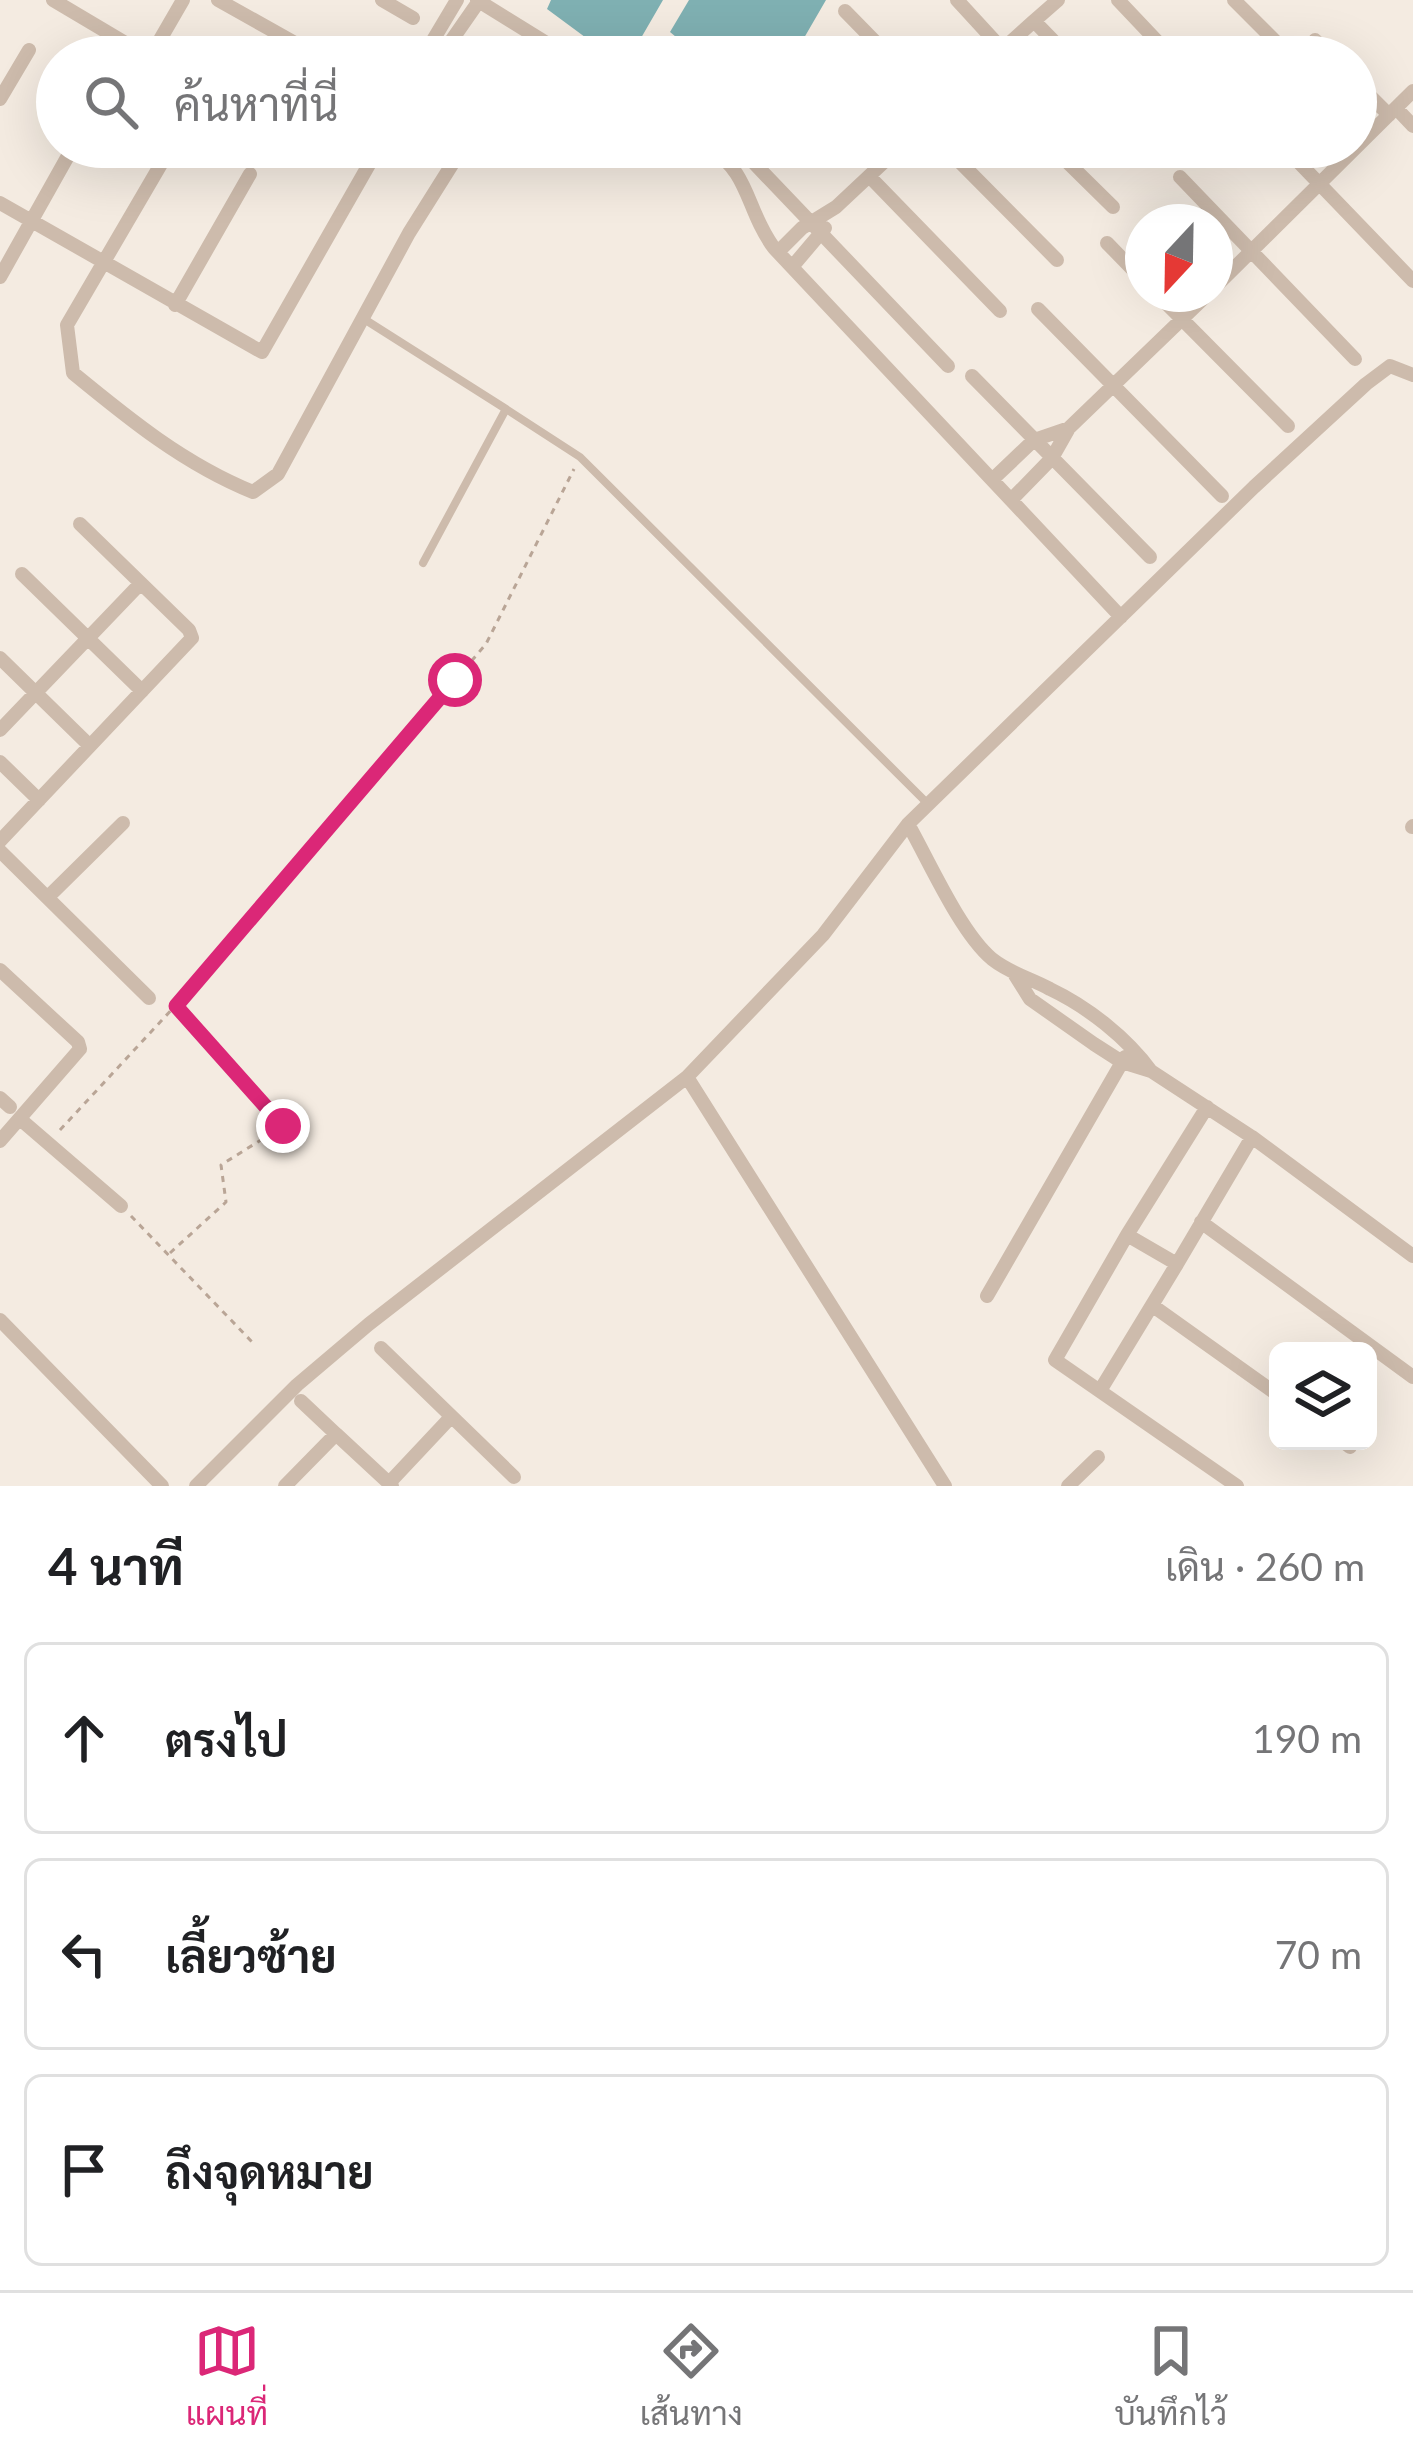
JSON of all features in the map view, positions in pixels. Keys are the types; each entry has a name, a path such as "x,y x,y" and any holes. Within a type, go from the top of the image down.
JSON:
{"street":[{"path":"53,0 114,36"},
{"path":"161,36 182,0"},
{"path":"218,0 282,36"},
{"path":"382,0 412,18"},
{"path":"436,36 457,0"},
{"path":"454,36 478,0 535,36"},
{"path":"956,0 985,36"},
{"path":"1017,36 1057,0"},
{"path":"1118,0 1152,36"},
{"path":"1234,0 1270,36"},
{"path":"845,11 869,36"},
{"path":"1034,21 1049,36"},
{"path":"0,99 29,50"},
{"path":"1377,126 1413,91"},
{"path":"1377,99 1413,126"},
{"path":"0,277 61,168"},
{"path":"159,168 68,325 73,373 148,435 220,479 253,492 278,473 409,233 450,168"},
{"path":"0,202 262,352 367,168"},
{"path":"737,168 751,211 778,252 1121,617"},
{"path":"759,168 948,366"},
{"path":"872,168 1000,311"},
{"path":"778,252 817,226 878,168"},
{"path":"966,168 1057,260"},
{"path":"1073,168 1113,207"},
{"path":"1305,168 1413,281"},
{"path":"1233,269 1335,168"},
{"path":"176,305 250,174"},
{"path":"1180,177 1355,359"},
{"path":"792,267 817,226"},
{"path":"1107,244 1125,262"},
{"path":"1038,310 1222,496"},
{"path":"1174,312 1288,426"},
{"path":"1012,498 1052,458 1069,428 1190,312"},
{"path":"196,1486 297,1385 353,1337 687,1077 823,935 908,824 1121,617 1366,384 1390,366 1413,375"},
{"path":"972,376 1150,557"},
{"path":"994,479 1034,440 1069,428"},
{"path":"0,841 192,638 80,524"},
{"path":"22,574 142,691"},
{"path":"0,730 139,585"},
{"path":"0,658 89,745"},
{"path":"0,762 39,800"},
{"path":"48,897 123,823"},
{"path":"908,824 955,908 988,955 1015,975 1052,989 1132,1045 1151,1071"},
{"path":"0,850 149,998"},
{"path":"0,970 80,1049 10,1108 0,1141"},
{"path":"1015,975 1030,999 1121,1062 1151,1071 1207,1106 1413,1256"},
{"path":"987,1296 1132,1045"},
{"path":"687,1077 944,1486"},
{"path":"1207,1106 1055,1360 1237,1486"},
{"path":"10,1108 122,1206"},
{"path":"1101,1389 1252,1137"},
{"path":"1201,1222 1413,1378"},
{"path":"1127,1234 1177,1264"},
{"path":"1153,1306 1269,1390"},
{"path":"0,1320 161,1486"},
{"path":"382,1348 514,1477"},
{"path":"301,1401 391,1485 452,1417"},
{"path":"285,1486 336,1434"},
{"path":"1068,1486 1098,1457"}],"lane":[{"path":"364,320 580,457 929,805"},
{"path":"422,563 506,409"}],"path":[{"path":"49,1143 176,1006 486,644 580,457"},
{"path":"176,1006 301,1147"},
{"path":"168,1255 226,1202 221,1165 283,1126"},
{"path":"122,1206 254,1344"}],"water":[{"path":"551,0 663,0 642,36 584,36 547,9"},
{"path":"689,0 826,0 805,36 675,36 670,32"}],"route":[{"path":"283,1126 176,1006 455,680"}]}
